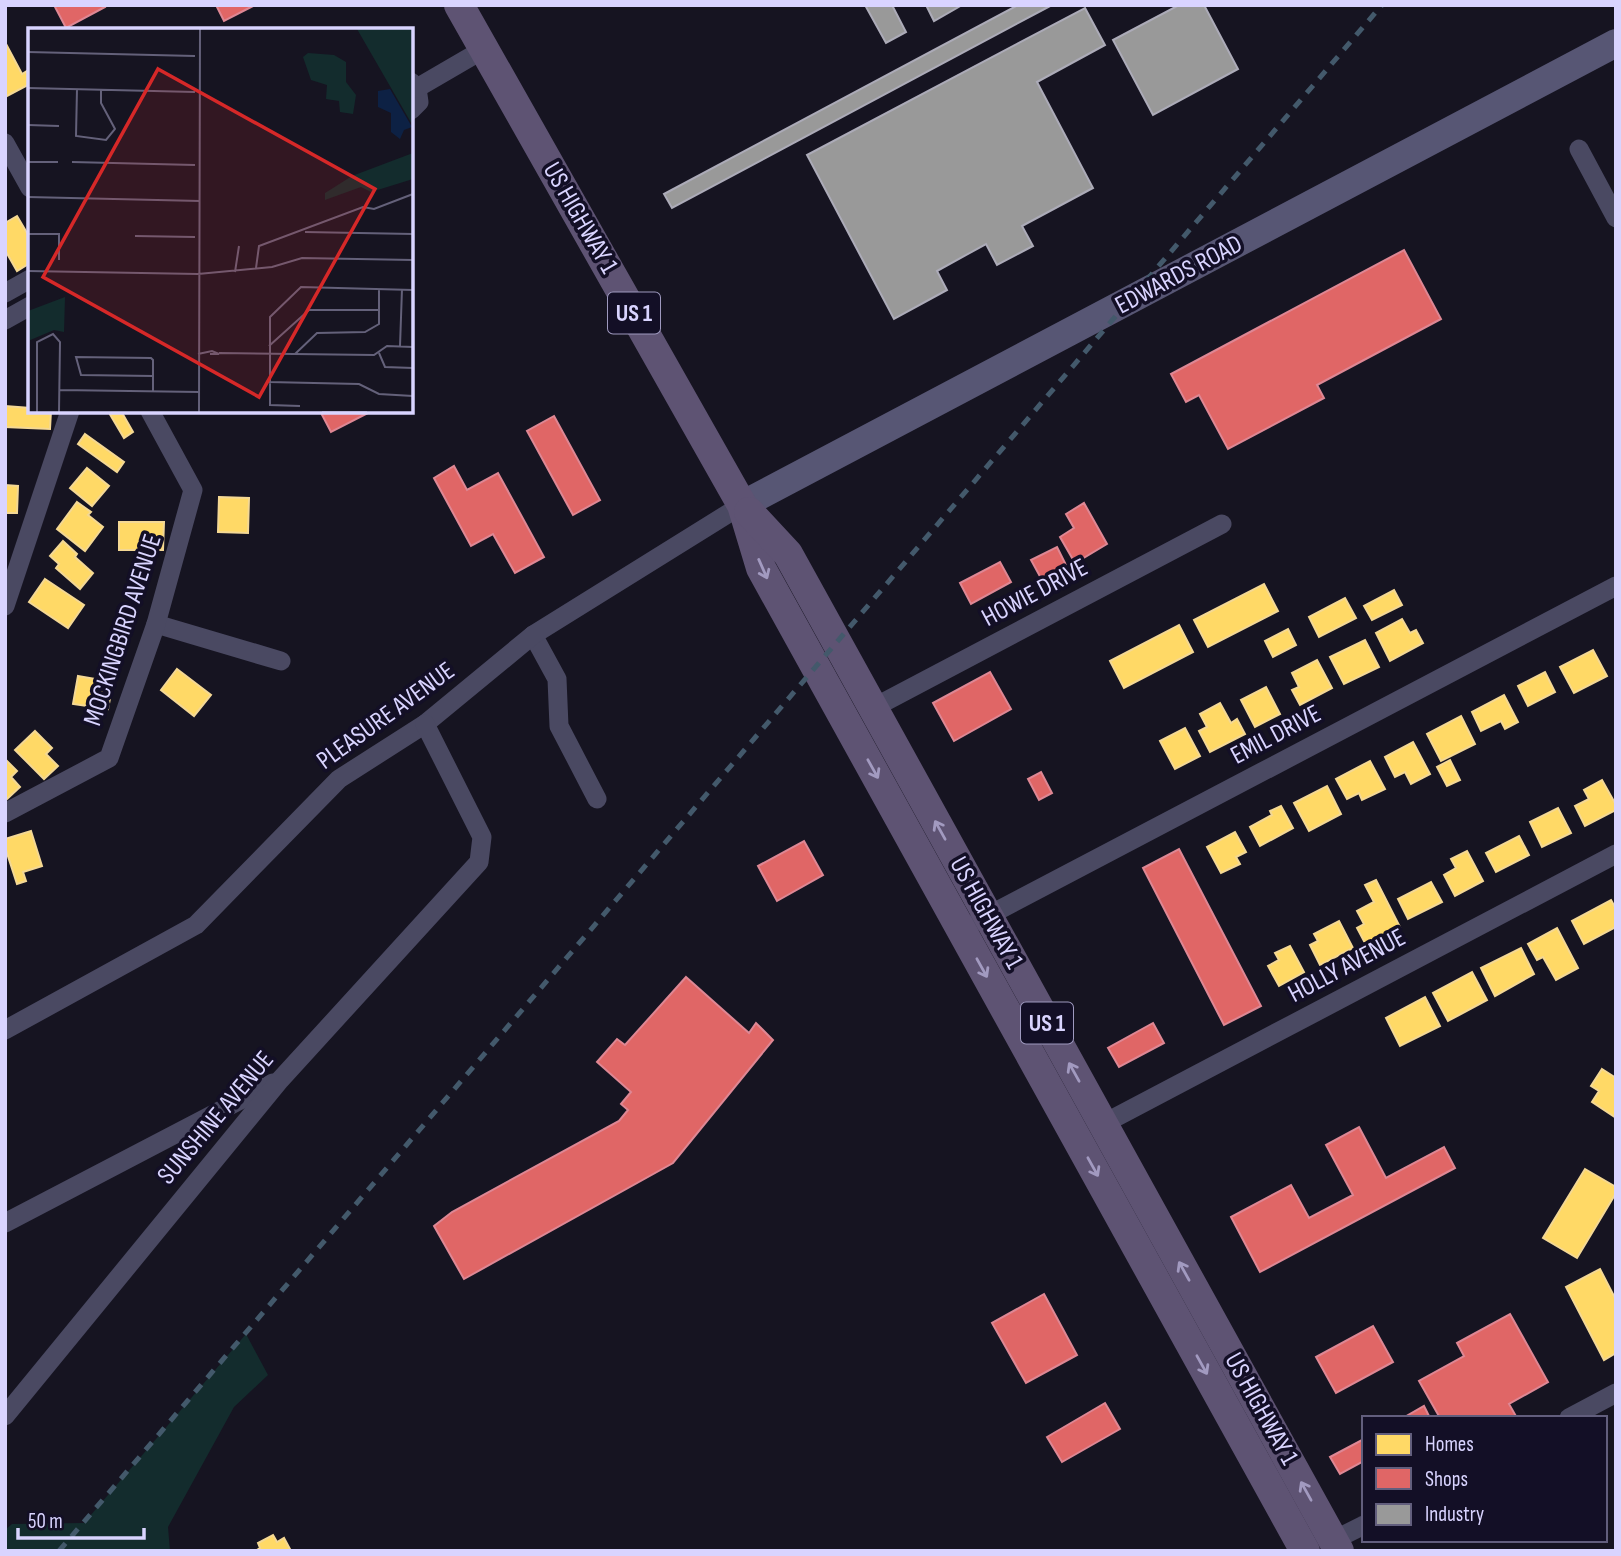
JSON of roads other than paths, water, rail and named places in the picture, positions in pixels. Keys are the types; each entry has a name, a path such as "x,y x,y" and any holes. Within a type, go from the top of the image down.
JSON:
{"main road":[{"name":"US HIGHWAY 1","path":"459,5 742,505 761,568 1306,1551"},
{"name":"EDWARDS ROAD","path":"742,505 1616,43"},
{"name":"US HIGHWAY 1","path":"742,505 788,554 1337,1546"},
{"path":"1169,1305 1189,1320 1201,1324 1213,1322"}],"street":[{"path":"413,108 419,102 414,85 484,49"},
{"path":"5,143 28,184"},
{"path":"1579,149 1616,218"},
{"path":"5,293 28,280"},
{"path":"5,320 28,307"},
{"path":"5,606 69,413"},
{"name":"MOCKINGBIRD AVENUE","path":"5,813 109,758 156,624 193,490 151,413"},
{"name":"PLEASURE AVENUE","path":"5,1030 196,925 339,779 425,724 533,635 742,505"},
{"name":"HOWIE DRIVE","path":"873,708 1222,524"},
{"name":"EMIL DRIVE","path":"961,930 1616,586"},
{"path":"156,624 281,661"},
{"path":"533,635 557,679 559,726 597,799"},
{"name":"SUNSHINE AVENUE","path":"5,1416 280,1080 479,862 482,837 425,724"},
{"name":"HOLLY AVENUE","path":"1103,1124 1616,854"},
{"path":"5,1223 280,1080"},
{"path":"1573,1416 1616,1393"},
{"path":"1337,1546 1362,1527"}],"railway":[{"path":"59,1551 1382,5"}]}
